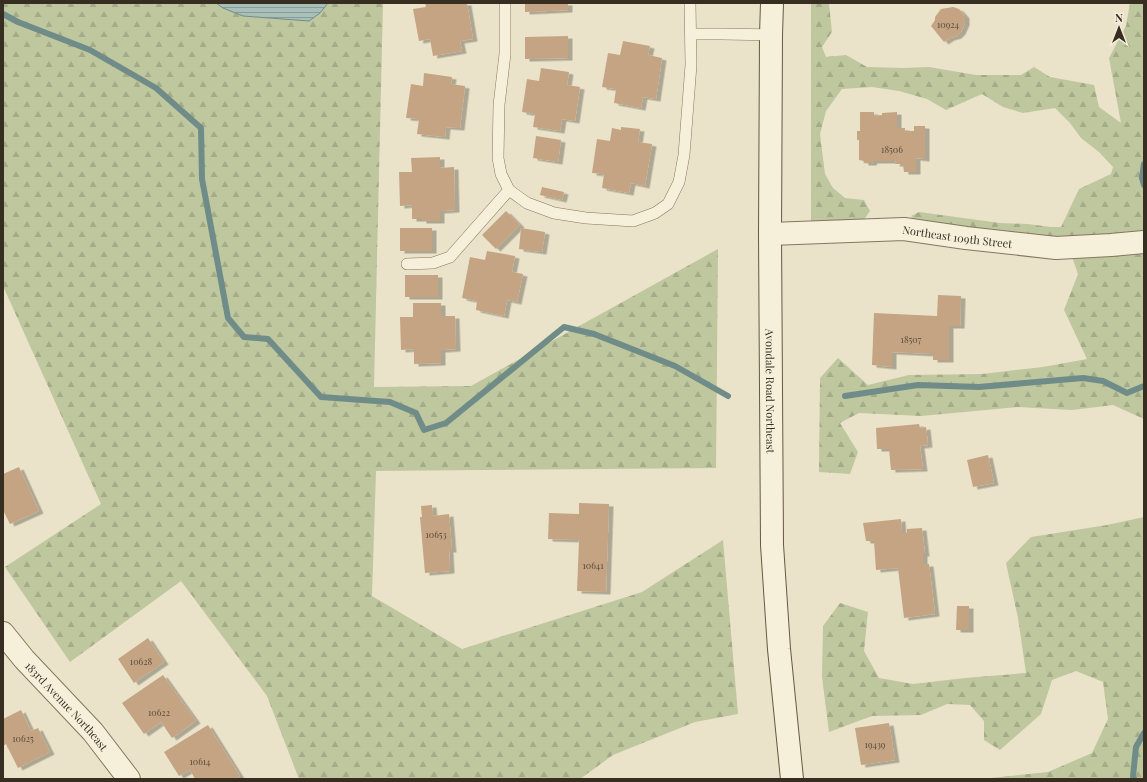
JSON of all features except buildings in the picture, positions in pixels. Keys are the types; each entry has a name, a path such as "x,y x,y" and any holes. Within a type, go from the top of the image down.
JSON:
{"main road":[{"name":"Avondale Road Northeast","path":"772,3 770,234 772,545 779,649 792,779"},
{"name":"Northeast 109th Street","path":"770,234 904,229 966,238 1056,248 1144,242"},
{"name":"183rd Avenue Northeast","path":"3,633 24,659 92,732 129,779"}],"lane":[{"path":"505,3 505,54 499,105 498,158 501,174 509,190 527,203 554,213 586,218 633,221 655,213 668,204 679,182 684,155 691,64 690,3"},
{"path":"691,34 771,35"},
{"path":"408,264 433,263 450,257 509,190"}],"green space":[{"path":"3,3 216,3 223,8 243,16 309,21 320,13 328,3 383,3 374,387 471,386 718,249 716,468 376,471 372,596 462,649 642,592 723,540 738,714 695,722 613,755 580,779 299,779 267,696 181,581 70,662 5,567 101,504 3,286"},
{"path":"811,3 829,4 832,32 822,47 826,57 846,55 867,67 929,67 976,75 1021,75 1034,67 1050,77 1094,85 1099,107 1121,123 1109,58 1126,26 1130,3 1144,3 1144,419 1113,405 1072,410 1018,407 921,416 859,413 840,423 858,452 850,474 819,472 820,378 838,358 868,385 909,375 982,374 1043,367 1087,359 1064,310 1078,274 1066,240 918,223 911,216 919,212 1000,223 1061,227 1079,189 1111,174 1113,167 1099,152 1081,138 1070,123 1055,108 1023,113 1003,107 982,94 946,110 927,99 899,91 872,87 842,89 826,111 820,134 825,174 833,188 845,198 864,200 870,211 861,224 811,226"},
{"path":"1144,517 1144,779 991,779 1048,772 1092,753 1108,719 1103,682 1076,671 1052,680 1041,714 1000,750 984,740 984,721 970,705 947,704 921,715 872,716 829,732 822,677 823,626 840,603 868,612 864,651 879,678 913,684 1026,673 1018,618 1006,563 1031,537 1107,525"}],"water":[{"path":"216,3 328,3 320,13 309,21 243,16 223,8"}],"waterway":[{"path":"3,14 18,22 90,50 156,88 201,128 202,179 228,318 244,337 268,339 321,397 390,402 416,413 424,430 446,423 564,327 594,334 675,366 728,396"},
{"path":"1144,164 1142,178 1144,185"},
{"path":"845,396 918,385 979,387 1083,378 1103,381 1127,393 1144,386"},
{"path":"1134,779 1136,747 1144,733"}]}
